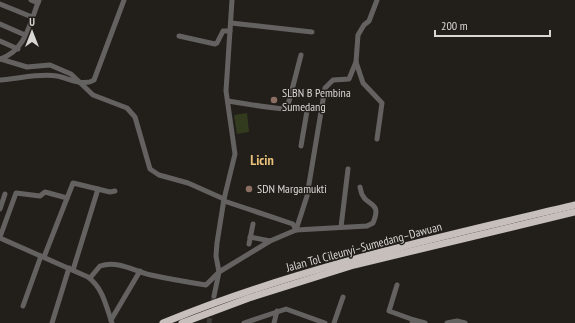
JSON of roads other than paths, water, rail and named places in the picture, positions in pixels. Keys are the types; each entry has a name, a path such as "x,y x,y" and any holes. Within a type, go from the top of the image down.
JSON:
{"highway":[{"name":"Jalan Tol Cileunyi–Sumedang–Dawuan","path":"163,323 247,292 352,259 575,205"},
{"name":"Jalan Tol Cileunyi–Sumedang–Dawuan","path":"182,323 249,298 354,265 575,212"}],"street":[{"path":"0,59 18,49 39,2 31,0"},
{"path":"0,80 49,75 80,82 91,82 95,78 124,0"},
{"path":"214,296 219,272 216,254 224,200 234,154 226,86 232,0"},
{"path":"296,230 307,196 325,88 333,80 349,79 356,62 358,35 369,21 377,0"},
{"path":"0,4 32,17"},
{"path":"231,23 312,32"},
{"path":"0,24 25,35"},
{"path":"179,36 215,44 223,31 230,31"},
{"path":"0,41 18,49"},
{"path":"287,109 301,54"},
{"path":"0,59 27,67 50,64 71,74 88,92 123,106 130,111 138,126 149,167 153,172 188,183 224,200 293,224 296,230"},
{"path":"356,62 363,83 382,103 377,139"},
{"path":"228,101 287,109 297,106 307,110 301,146"},
{"path":"341,227 348,169"},
{"path":"23,306 74,183 110,192 116,191"},
{"path":"90,278 98,268 104,265 130,267 153,276 206,285 219,272 279,236 296,230 367,226 374,220 376,213 374,205 363,198 360,187"},
{"path":"52,323 98,189"},
{"path":"67,198 45,192 40,196 16,193 0,238 90,278 100,288 112,322"},
{"path":"0,209 5,194"},
{"path":"249,244 253,224"},
{"path":"250,237 270,241"},
{"path":"112,322 140,271"},
{"path":"397,285 389,311 413,321 425,323"},
{"path":"334,323 343,297"},
{"path":"244,323 277,311 292,310 326,323"},
{"path":"274,323 277,311"},
{"path":"447,323 463,323"}],"tunnel":[{"path":"209,323 214,296"}],"place":[{"name":"SLBN B Pembina Sumedang","path":"274,100"},
{"name":"SDN Margamukti","path":"249,189"}],"district":[{"name":"Licin","path":"262,160"}]}
